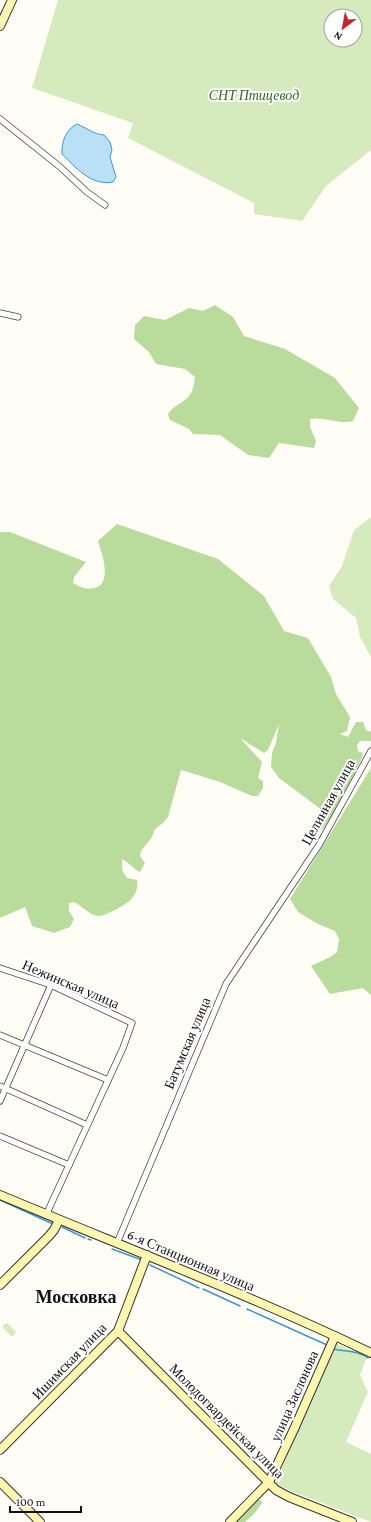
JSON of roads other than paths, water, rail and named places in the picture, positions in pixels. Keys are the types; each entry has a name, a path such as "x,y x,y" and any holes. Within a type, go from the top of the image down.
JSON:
{"street":[{"path":"0,26 12,0"},
{"path":"0,119 59,166 87,192 105,205"},
{"path":"0,313 18,317"},
{"name":"Целинная улица","path":"306,865 319,845 371,751"},
{"name":"Батумская улица","path":"117,1243 226,984 306,865"},
{"name":"Нежинская улица","path":"0,968 51,985 132,1023 124,1048 108,1080"},
{"path":"0,1101 3,1087 51,985"},
{"path":"0,1035 108,1080 46,1215"},
{"path":"3,1087 88,1125"},
{"path":"0,1136 69,1165"},
{"name":"6-я Станционная улица","path":"0,1195 147,1255 371,1352"},
{"path":"0,1286 49,1236 59,1220"},
{"name":"Ишимская улица","path":"0,1450 118,1330 147,1255"},
{"name":"Молодогвардейская улица","path":"118,1330 276,1490 289,1497 352,1522"},
{"name":"улица Заслонова","path":"230,1522 269,1482 335,1336"},
{"path":"0,1482 40,1522"}],"water":[{"path":"77,124 93,132 104,135 110,142 112,150 110,157 116,177 113,182 105,183 91,179 78,170 62,154 62,145 67,133"}],"waterway":[{"path":"0,1200 53,1224"},
{"path":"62,1227 85,1238"},
{"path":"112,1249 142,1260"},
{"path":"150,1265 199,1288"},
{"path":"203,1289 240,1306"},
{"path":"247,1309 327,1345"},
{"path":"333,1349 356,1352 368,1358"}],"district":[{"name":"Московка","path":"76,1297"}],"park label":[{"name":"СНТ Птицевод","path":"254,95"}]}
